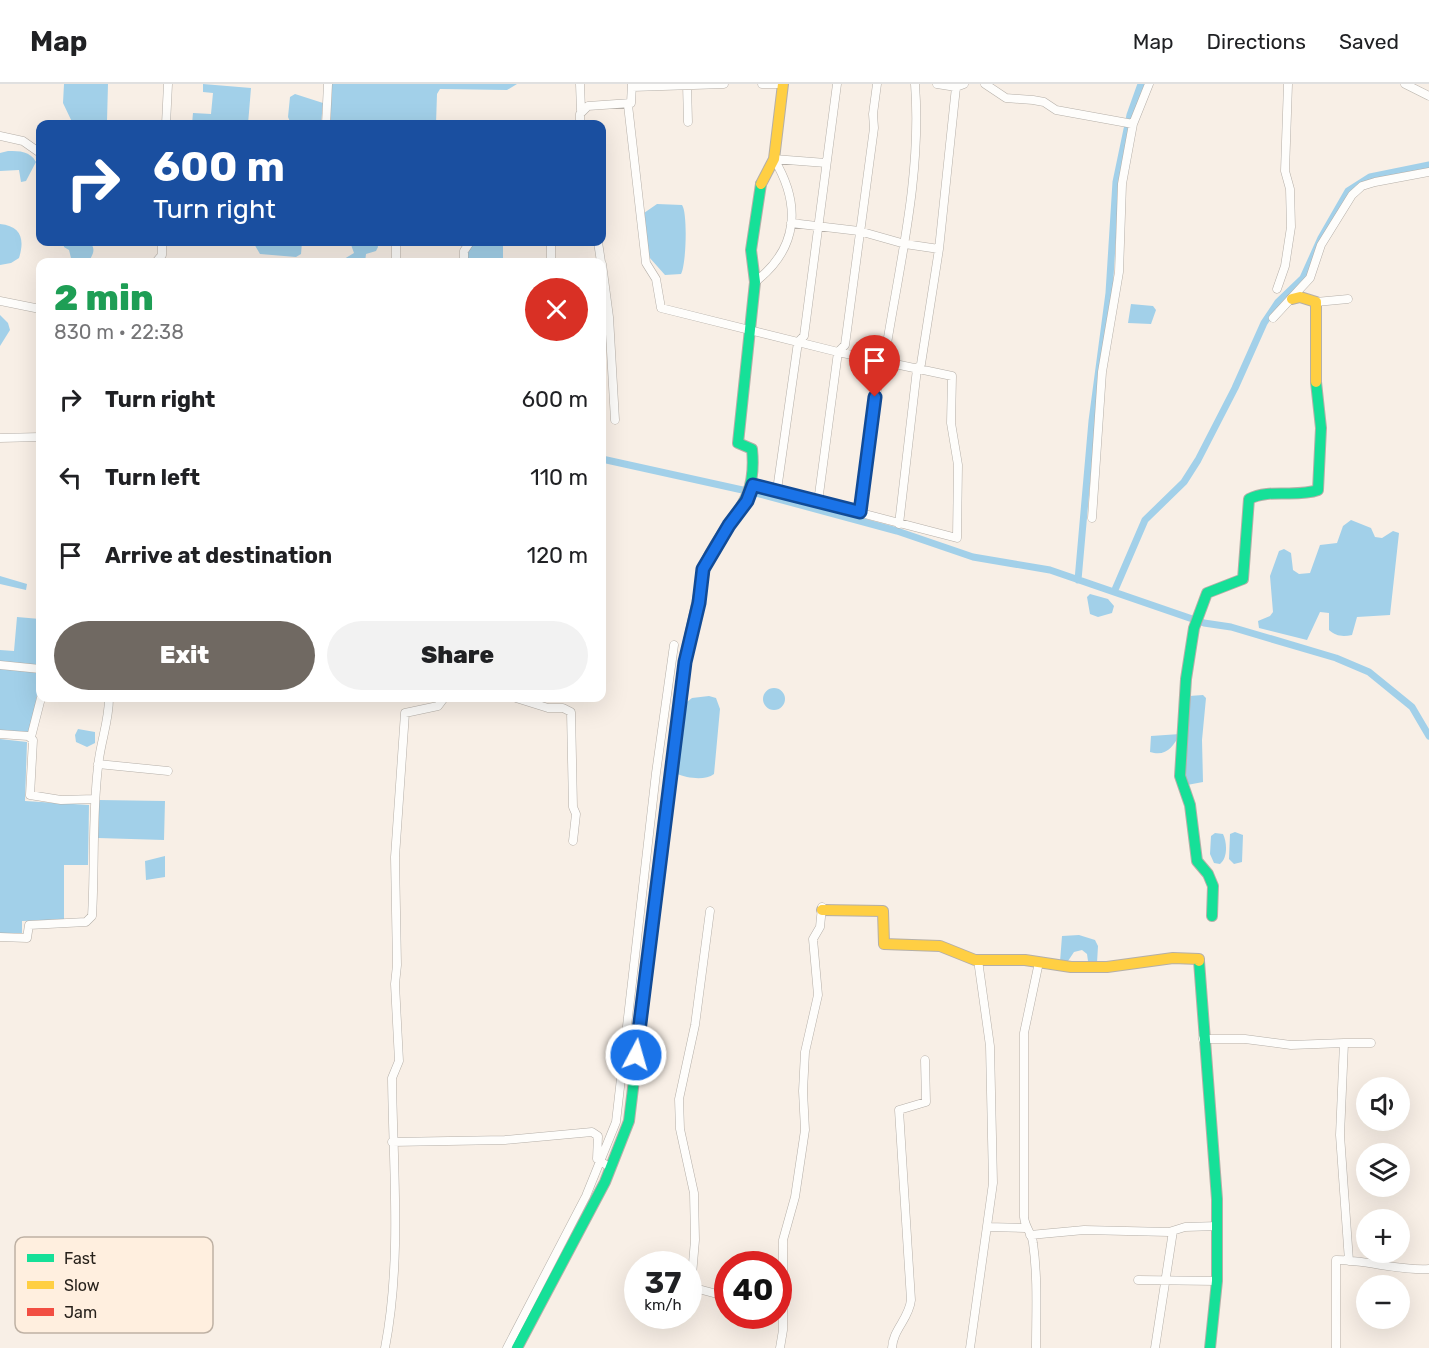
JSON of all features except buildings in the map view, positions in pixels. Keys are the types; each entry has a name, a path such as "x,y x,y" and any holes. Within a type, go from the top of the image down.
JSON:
{"street":[{"path":"166,120 168,84"},
{"path":"326,120 328,84"},
{"path":"580,84 580,120"},
{"path":"687,84 688,122"},
{"path":"724,84 632,85 632,99 628,105 646,262 658,284 661,308 838,352 952,376 951,423 958,465 957,538 753,485"},
{"path":"517,1348 628,1121 633,1096 656,882 668,812 685,662 699,603 700,579 706,561 747,501 753,485 752,449 738,443 755,282 751,256 754,219 762,180 774,159 783,84 762,84"},
{"path":"777,490 798,342 804,336 837,84"},
{"path":"818,502 838,352 845,345 874,128 873,114 877,84"},
{"path":"860,512 881,361 885,356 905,244 917,148 915,84"},
{"path":"899,524 916,369 921,364 939,249 960,85 937,84"},
{"path":"985,84 1006,98 1044,102 1056,110 1133,124"},
{"path":"1092,518 1102,372 1119,272 1122,184 1133,124 1149,84"},
{"path":"1277,289 1285,266 1291,226 1290,189 1285,171 1288,84"},
{"path":"1405,84 1429,96"},
{"path":"581,110 591,105 628,105"},
{"path":"0,136 23,141 36,150"},
{"path":"774,159 826,163"},
{"path":"755,282 780,258 791,223 788,188 774,159"},
{"path":"1273,318 1310,278 1322,245 1352,195 1362,186 1375,182 1429,172"},
{"path":"791,223 859,231 905,244 939,249"},
{"path":"1292,299 1300,297 1316,302 1347,299"},
{"path":"0,301 36,308"},
{"path":"1212,916 1214,884 1211,875 1197,861 1194,854 1190,805 1180,782 1184,692 1194,628 1198,614 1206,601 1207,593 1243,579 1245,539 1249,524 1248,505 1252,496 1280,496 1318,490 1320,410 1316,393 1316,302"},
{"path":"606,327 615,420"},
{"path":"0,438 36,437"},
{"path":"507,1348 606,1166 620,1099 639,915 674,645"},
{"path":"0,665 36,669"},
{"path":"40,702 31,737 34,744 30,795 61,800 95,800"},
{"path":"0,937 27,938 27,926 33,924 90,921 98,764 107,729 109,702"},
{"path":"385,1348 391,1318 394,1271 392,1078 399,1061 394,984 398,965 395,849 404,716 408,711 438,705 441,702"},
{"path":"529,702 548,708 563,708 571,712 573,807 576,814 573,841"},
{"path":"0,734 31,737"},
{"path":"98,764 168,771"},
{"path":"783,1251 783,1240 795,1197 805,1130 802,1091 805,1052 818,995 813,939 820,927 822,908 883,911 884,944 940,946 978,960 1039,962 1096,968 1196,957 1201,963 1203,1038 1215,1150 1218,1226 1217,1281 1210,1348"},
{"path":"710,910 695,1025 680,1092 680,1129 694,1193 695,1240 691,1287 714,1293"},
{"path":"970,1348 993,1177 991,1063 978,960"},
{"path":"1036,1348 1036,1288 1028,1232 1024,1033 1039,962"},
{"path":"1203,1038 1245,1039 1291,1045 1371,1043"},
{"path":"1344,1043 1340,1135 1349,1261"},
{"path":"892,1348 894,1335 910,1311 911,1300 899,1110 926,1102 925,1060"},
{"path":"392,1142 505,1140 592,1132 598,1136 597,1159 606,1166"},
{"path":"987,1227 1028,1232 1173,1231 1185,1227 1218,1226"},
{"path":"1155,1348 1173,1231"},
{"path":"1336,1348 1336,1261 1379,1263 1405,1270 1429,1269"},
{"path":"1138,1280 1217,1281"},
{"path":"780,1329 780,1348"}],"water":[{"path":"64,84 108,84 107,120 71,120 63,103"},
{"path":"203,84 251,88 248,120 192,120 193,113 211,114 213,93 203,92"},
{"path":"331,84 517,84 507,90 440,89 437,94 436,120 328,120"},
{"path":"295,94 323,103 321,120 289,120 290,97"},
{"path":"21,152 34,158 36,162 26,181 21,182 19,170 0,171 0,153"},
{"path":"657,204 682,205 684,210 686,240 681,274 665,275 649,257 644,213"},
{"path":"0,224 13,227 20,235 22,245 19,258 11,263 0,265"},
{"path":"92,246 93,253 91,258 71,258 69,250 64,247"},
{"path":"255,246 302,246 301,254 296,257 260,254"},
{"path":"351,246 378,246 376,251 366,254 366,258 346,258 354,253"},
{"path":"472,246 503,246 503,258 466,258 467,251"},
{"path":"1131,304 1153,306 1156,310 1151,324 1128,323"},
{"path":"0,315 8,323 10,330 0,346"},
{"path":"1351,520 1371,528 1375,537 1382,538 1393,531 1399,533 1390,615 1357,617 1352,635 1342,636 1329,630 1329,613 1320,612 1307,640 1259,628 1258,621 1270,616 1273,612 1270,576 1279,551 1284,549 1291,553 1293,570 1299,574 1310,573 1320,545 1337,543 1343,526"},
{"path":"0,576 27,584 26,590 0,584"},
{"path":"1090,594 1108,599 1114,606 1112,613 1098,617 1090,614 1087,597"},
{"path":"17,617 36,619 36,665 0,662 0,650 14,651"},
{"path":"0,669 36,671 36,702 33,726 29,734 0,732"},
{"path":"774,688 782,691 785,699 782,707 774,710 766,707 763,699 766,691"},
{"path":"1203,695 1206,698 1202,740 1203,782 1187,785 1185,771 1189,696"},
{"path":"709,696 716,698 720,709 714,774 691,778 677,774 683,705 692,698"},
{"path":"78,729 95,732 95,743 87,747 76,742 75,735"},
{"path":"1180,734 1175,743 1165,752 1150,752 1151,736"},
{"path":"0,739 27,742 25,801 89,805 88,865 64,865 64,920 22,921 22,933 0,933"},
{"path":"99,800 165,801 164,840 98,838"},
{"path":"1235,832 1243,835 1242,862 1234,864 1229,859 1230,834"},
{"path":"1215,833 1223,834 1225,841 1226,854 1220,864 1214,863 1210,854 1211,836"},
{"path":"165,856 165,877 146,880 145,861"},
{"path":"1079,935 1095,940 1098,946 1097,963 1088,961 1087,954 1082,950 1074,952 1068,961 1060,962 1062,936"}],"waterway":[{"path":"1078,580 1092,421 1109,293 1116,182 1130,115 1141,84"},
{"path":"1114,592 1145,520 1184,482 1198,460 1235,388 1264,323 1278,302 1303,278 1321,238 1348,191 1370,177 1429,165"},
{"path":"606,460 747,491"},
{"path":"756,493 897,531 973,557 1050,570 1204,623 1231,627 1336,658 1369,672 1412,707 1429,736"}],"traffic: fast":[{"path":"706,562 746,498 753,469 752,449 738,443 755,282 751,250 761,184"},
{"path":"1212,916 1213,886 1208,874 1197,861 1190,805 1180,776 1186,679 1194,628 1207,593 1243,579 1249,499 1266,494 1318,490 1321,428 1316,382"},
{"path":"517,1348 605,1182 629,1121 680,703"},
{"path":"1199,961 1217,1199 1217,1281 1210,1348"}],"traffic: slow":[{"path":"761,184 774,159 783,84"},
{"path":"1292,299 1300,297 1316,302 1316,382"},
{"path":"822,910 883,911 884,944 940,946 975,960 1025,960 1071,967 1107,967 1173,958 1199,959 1199,961"}],"traffic: jam":[{"path":"680,703 686,655 706,562"}],"route":[{"path":"636,1055 685,662 699,603 699,587 703,569 713,549 751,495 753,485 860,512 875,397"}]}
